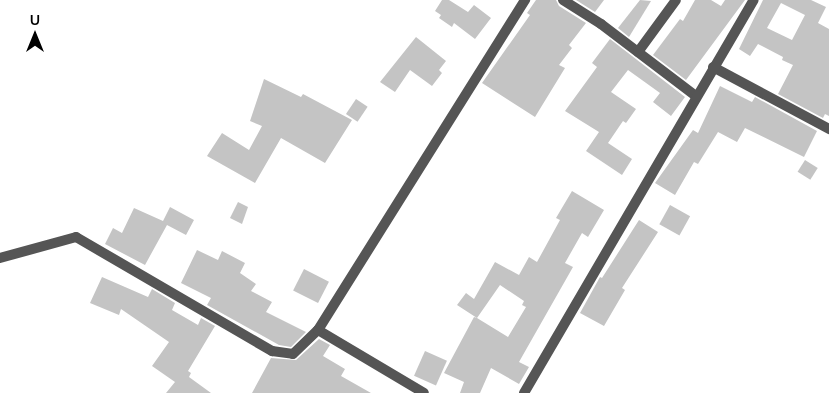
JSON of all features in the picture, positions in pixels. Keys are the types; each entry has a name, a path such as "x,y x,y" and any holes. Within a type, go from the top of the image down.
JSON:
{"street":[{"path":"0,258 76,237 272,351 293,354 318,330 524,0"},
{"path":"563,0 638,52 696,96"},
{"path":"638,52 676,0"},
{"path":"524,393 696,96 754,0"},
{"path":"713,67 829,129"},
{"path":"318,330 424,393"}],"building":[{"path":"442,0 449,0 468,12 474,5 491,18 475,39 454,23 452,27 439,18 441,15 435,11"},
{"path":"536,0 556,0 559,6 586,23 569,45 572,48 559,65 565,68 535,117 482,83 530,15 527,13"},
{"path":"576,0 604,0 595,12"},
{"path":"640,0 651,1 629,37 618,28"},
{"path":"695,0 711,0 721,6 725,0 745,0 686,80 653,55 680,19 683,21"},
{"path":"763,0 811,0 826,7 818,23 829,29 829,116 825,114 823,118 778,94 793,65 782,60 783,57 758,44 750,56 739,49","holes":["781,3 805,15 792,40 767,28"]},
{"path":"416,37 446,61 439,70 442,73 432,86 410,70 395,92 380,82"},
{"path":"610,39 685,97 671,116 653,102 660,93 628,70 611,92 636,109 626,123 623,121 608,143 632,159 622,175 586,151 599,132 565,111 597,67 592,63"},
{"path":"264,79 301,97 303,94 352,120 325,163 281,138 255,183 207,156 222,133 249,150 262,126 250,121"},
{"path":"720,86 752,102 755,97 817,131 804,157 745,128 737,142 718,132 698,164 694,162 675,195 655,183 693,130 698,133"},
{"path":"356,99 368,107 358,122 346,114"},
{"path":"805,160 818,168 810,180 798,172"},
{"path":"572,191 604,210 588,237 582,233 565,263 573,267 519,362 529,367 519,384 491,368 480,393 460,393 464,382 444,373 474,317 477,318 457,305 466,293 474,299 495,262 519,275 529,257 537,262 560,220 556,218","holes":["500,285 524,301 522,305 526,307 508,337 477,318"]},
{"path":"238,202 248,207 242,224 230,218"},
{"path":"670,205 690,216 679,235 659,224"},
{"path":"170,207 194,220 186,235 167,225 145,265 105,244 113,228 122,233 134,208 163,221"},
{"path":"639,220 658,232 622,288 625,290 604,326 580,313 600,277 602,278"},
{"path":"197,250 218,260 222,251 245,263 240,273 256,284 251,291 272,302 266,312 306,332 291,347 279,345 207,305 211,298 181,283"},
{"path":"304,269 329,282 318,303 293,290"},
{"path":"102,277 148,297 152,289 175,303 172,310 198,325 201,318 215,326 188,371 191,373 189,377 211,393 166,393 175,382 152,366 169,342 121,309 119,315 90,303"},
{"path":"319,339 330,345 323,356 345,369 341,376 371,393 252,393 271,358 296,360"},
{"path":"425,351 447,361 436,385 414,376"}]}
